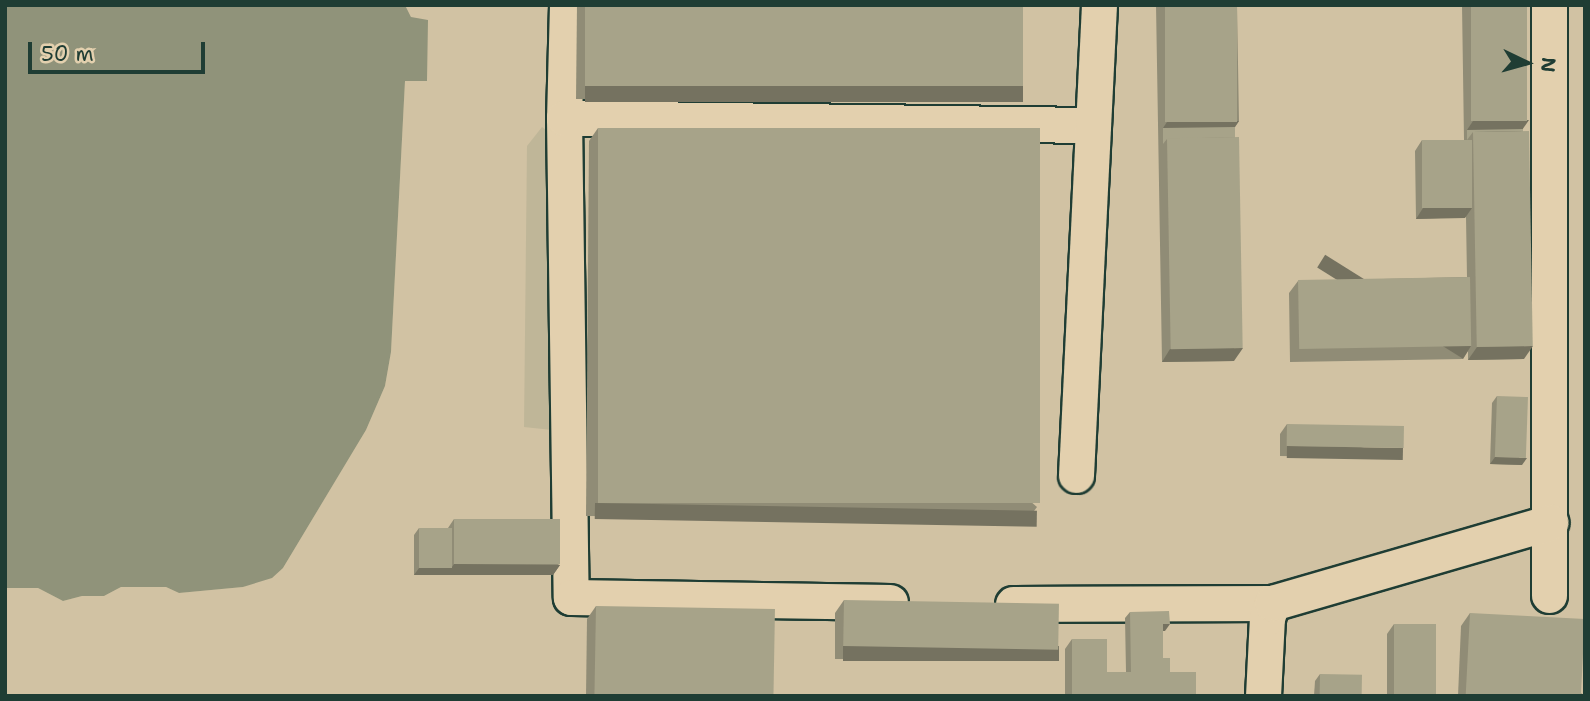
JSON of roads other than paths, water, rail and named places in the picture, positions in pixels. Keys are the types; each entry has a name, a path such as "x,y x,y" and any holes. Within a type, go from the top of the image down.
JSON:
{"lane":[{"path":"566,5 564,118 570,597 916,602"},
{"path":"1076,475 1099,5"},
{"path":"1549,5 1549,595"},
{"path":"564,118 1093,125"},
{"path":"986,603 1272,603 1549,523"},
{"path":"1263,696 1267,618 1272,603"}]}
